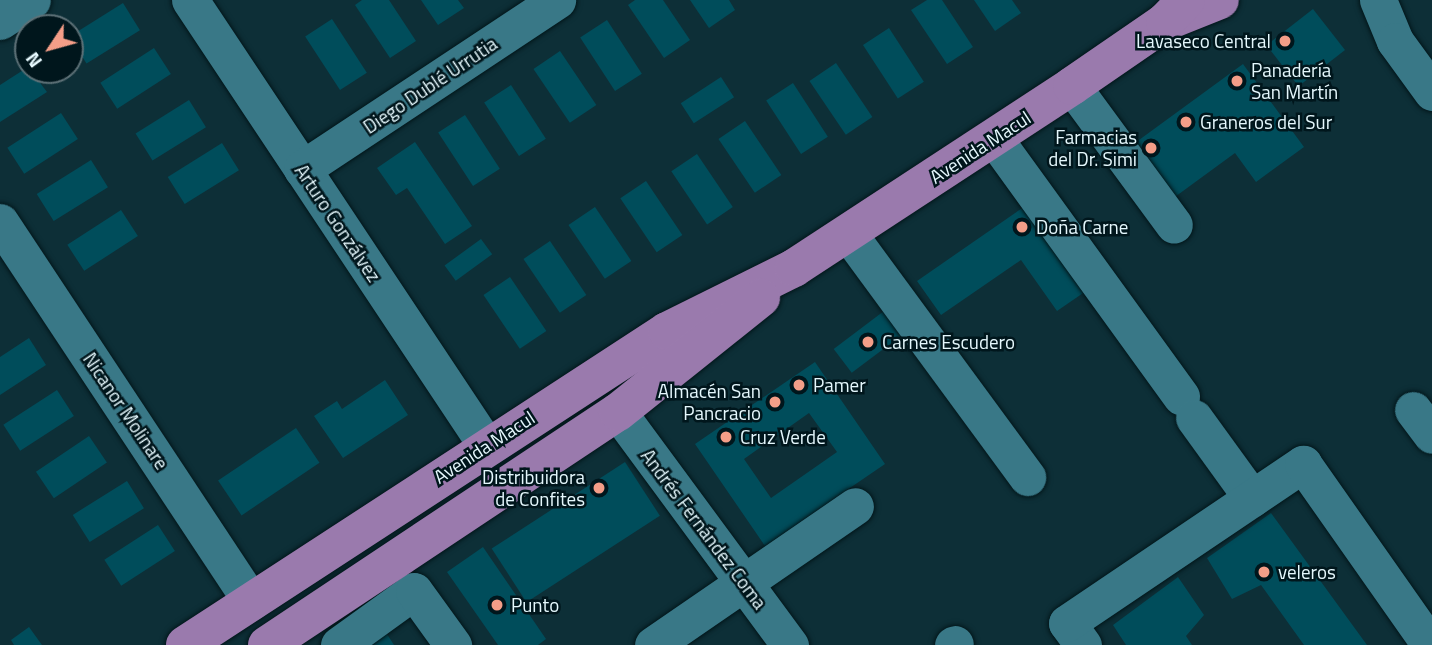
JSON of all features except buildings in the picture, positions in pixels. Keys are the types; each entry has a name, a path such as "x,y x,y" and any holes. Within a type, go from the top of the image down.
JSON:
{"main road":[{"name":"Avenida Macul","path":"267,645 618,412 794,268 1072,86 1175,11 1220,0"},
{"name":"Avenida Macul","path":"185,645 486,445 667,331 794,268"}],"street":[{"path":"0,21 32,0"},
{"name":"Arturo Gonzálvez","path":"190,0 486,445"},
{"name":"Diego Dublé Urrutia","path":"302,169 557,0"},
{"path":"1378,0 1395,41 1432,92"},
{"path":"1072,86 1174,225"},
{"path":"994,138 1252,498"},
{"name":"Nicanor Molinare","path":"0,222 251,601"},
{"path":"848,233 1027,477"},
{"name":"Andrés Fernández Coma","path":"618,412 790,645"},
{"path":"1083,645 1067,623 1303,464 1427,644"},
{"path":"653,645 855,506"},
{"path":"339,645 414,591 429,537"},
{"path":"414,591 453,645"}],"place":[{"name":"Lavaseco Central","path":"1285,41"},
{"name":"Panadería San Martín","path":"1237,81"},
{"name":"Graneros del Sur","path":"1186,122"},
{"name":"Farmacias del Dr. Simi","path":"1151,148"},
{"name":"Doña Carne","path":"1022,227"},
{"name":"Carnes Escudero","path":"868,342"},
{"name":"Pamer","path":"799,385"},
{"name":"Almacén San Pancracio","path":"775,402"},
{"name":"Cruz Verde","path":"726,437"},
{"name":"Distribuidora de Confites","path":"599,488"},
{"name":"veleros","path":"1264,572"},
{"name":"Punto","path":"497,605"}]}
